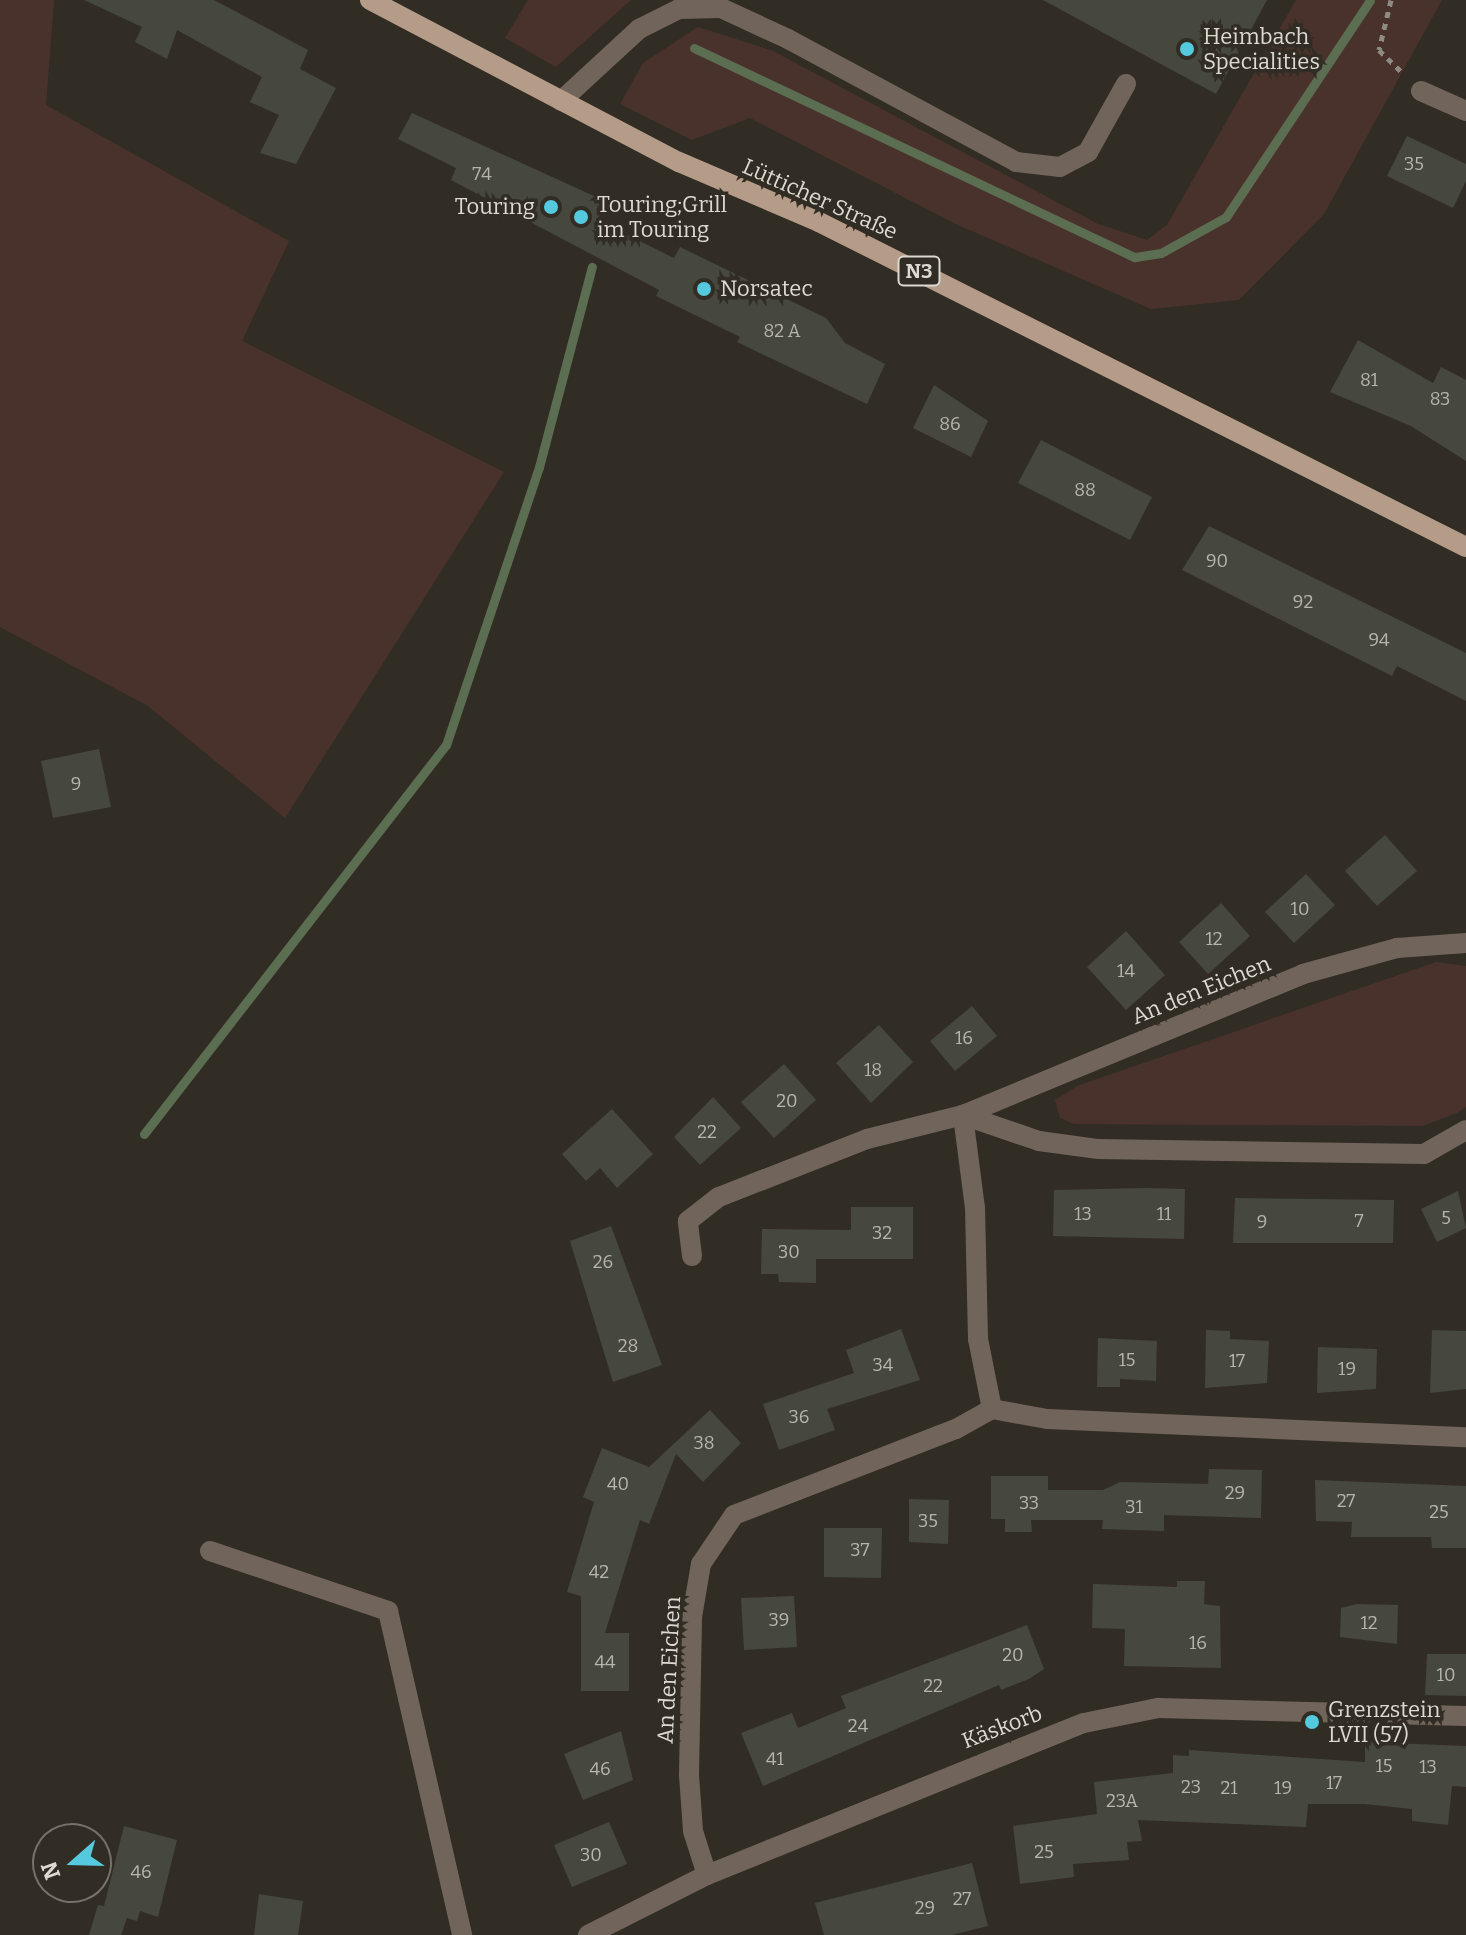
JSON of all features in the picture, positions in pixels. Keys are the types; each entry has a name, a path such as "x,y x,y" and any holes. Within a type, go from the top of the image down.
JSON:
{"main road":[{"name":"Lütticher Straße","path":"370,0 561,101 904,264 1466,547"}],"street":[{"path":"561,101 639,29 679,9 721,8 775,32 1016,162 1060,167 1088,152 1126,84"},
{"path":"1421,91 1466,111"},
{"name":"An den Eichen","path":"692,1256 688,1221 719,1197 867,1139 963,1115 1303,974 1397,948 1466,943"},
{"path":"1466,1130 1424,1154 1098,1149 1039,1141 963,1115 975,1208 978,1339 992,1409 1047,1419 1466,1437"},
{"name":"An den Eichen","path":"707,1875 693,1831 689,1775 692,1617 701,1564 734,1515 956,1429 992,1409"},
{"path":"210,1551 388,1611 462,1935"},
{"name":"Käskorb","path":"588,1935 707,1875 1032,1739 1143,1711 1466,1716"}],"path":[{"path":"1391,0 1379,50 1421,91"}],"shaded area":[{"path":"0,0 54,0 46,105 289,241 242,341 504,472 285,818 148,706 0,627"},
{"path":"528,0 631,0 556,67 505,38"},
{"path":"1296,0 1442,0 1324,214 1239,300 1151,309 958,225 750,118 692,140 620,104 643,63 698,27 773,51 1098,224 1147,240 1167,225"},
{"path":"1436,962 1466,966 1466,1107 1457,1113 1423,1126 1074,1124 1060,1118 1055,1100 1077,1086"}],"building":[{"path":"84,0 214,0 308,50 300,69 336,88 296,164 260,153 279,115 250,102 262,77 177,30 167,59 135,42 142,27"},
{"name":"Heimbach Specialities","path":"1043,0 1267,0 1216,94"},
{"path":"412,113 607,202 597,220 674,258 680,247 826,318 845,343 885,364 867,404 737,342 740,337 656,296 659,290 451,180 456,168 398,139"},
{"path":"1407,136 1466,164 1466,181 1453,208 1387,176"},
{"path":"1358,340 1433,383 1441,367 1466,380 1466,461 1411,426 1330,392"},
{"path":"934,385 988,421 971,457 913,428"},
{"path":"1041,440 1152,497 1130,540 1018,483"},
{"path":"1209,526 1466,653 1466,701 1397,666 1392,676 1182,570"},
{"path":"99,749 111,807 53,818 41,761"},
{"path":"1385,835 1417,871 1377,906 1345,871"},
{"path":"1306,874 1335,905 1294,943 1265,912"},
{"path":"1221,903 1250,936 1208,974 1179,942"},
{"path":"1126,931 1165,975 1126,1010 1087,967"},
{"path":"972,1006 997,1036 955,1071 930,1041"},
{"path":"879,1025 913,1062 871,1103 836,1063"},
{"path":"784,1064 816,1100 774,1138 741,1102"},
{"path":"713,1097 741,1128 700,1165 674,1137"},
{"path":"612,1109 653,1154 617,1188 600,1168 586,1181 562,1154"},
{"path":"1185,1189 1184,1239 1053,1236 1054,1190"},
{"path":"1458,1191 1466,1228 1437,1242 1421,1209"},
{"path":"1235,1198 1394,1200 1393,1243 1233,1243"},
{"path":"851,1207 913,1207 913,1259 816,1259 816,1283 779,1282 778,1274 761,1274 762,1229 851,1230"},
{"path":"611,1226 662,1365 613,1382 570,1241"},
{"path":"901,1329 920,1380 827,1409 835,1430 779,1450 763,1404 854,1373 846,1350"},
{"path":"1206,1330 1230,1331 1230,1339 1269,1341 1267,1383 1205,1388"},
{"path":"1432,1330 1466,1331 1466,1389 1430,1393"},
{"path":"1098,1338 1157,1341 1156,1381 1120,1379 1120,1387 1097,1387"},
{"path":"1318,1347 1377,1349 1376,1389 1317,1393"},
{"path":"710,1410 741,1443 703,1482 676,1454 649,1524 640,1520 605,1633 629,1633 629,1691 581,1691 581,1596 567,1592 594,1502 583,1497 602,1448 649,1467"},
{"path":"1209,1469 1262,1470 1261,1518 1164,1515 1164,1531 1102,1529 1103,1520 1031,1520 1032,1532 1005,1532 1005,1519 991,1519 991,1476 1048,1476 1048,1490 1103,1490 1120,1482 1208,1484"},
{"path":"1315,1480 1466,1486 1466,1548 1432,1548 1431,1537 1351,1537 1352,1522 1316,1521"},
{"path":"909,1499 949,1500 948,1544 909,1542"},
{"path":"824,1528 882,1528 881,1578 824,1577"},
{"path":"1177,1581 1205,1581 1204,1604 1220,1606 1221,1668 1124,1666 1125,1629 1092,1628 1093,1584 1177,1587"},
{"path":"794,1596 797,1647 744,1650 741,1598"},
{"path":"1357,1604 1398,1605 1397,1644 1340,1637 1341,1608"},
{"path":"1027,1625 1044,1669 1029,1679 1001,1690 999,1685 763,1786 741,1733 792,1713 798,1728 846,1708 841,1696"},
{"path":"1427,1654 1466,1654 1466,1696 1425,1695"},
{"path":"621,1731 633,1780 583,1800 564,1754"},
{"path":"1365,1742 1466,1746 1466,1787 1452,1786 1448,1825 1412,1821 1412,1809 1364,1804 1308,1804 1306,1827 1138,1820 1142,1841 1127,1842 1129,1860 1073,1864 1074,1877 1020,1884 1013,1826 1097,1814 1094,1782 1173,1773 1173,1755 1189,1756 1189,1750 1365,1762"},
{"path":"609,1822 627,1864 572,1887 554,1845"},
{"path":"124,1826 177,1840 158,1917 140,1911 137,1921 127,1918 121,1935 89,1935 98,1905 112,1903 112,1874"},
{"path":"972,1863 988,1926 952,1935 824,1935 815,1903"},
{"path":"259,1894 303,1901 298,1935 254,1935"}],"waterway":[{"path":"694,48 1135,257 1161,253 1226,217 1370,0"},
{"path":"144,1134 446,745 539,467 592,267"}],"place":[{"name":"Heimbach Specialities","path":"1187,49"},
{"name":"Touring","path":"551,207"},
{"name":"Touring;Grill im Touring","path":"581,217"},
{"name":"Norsatec","path":"704,289"},
{"name":"Grenzstein LVII (57)","path":"1312,1722"}]}
